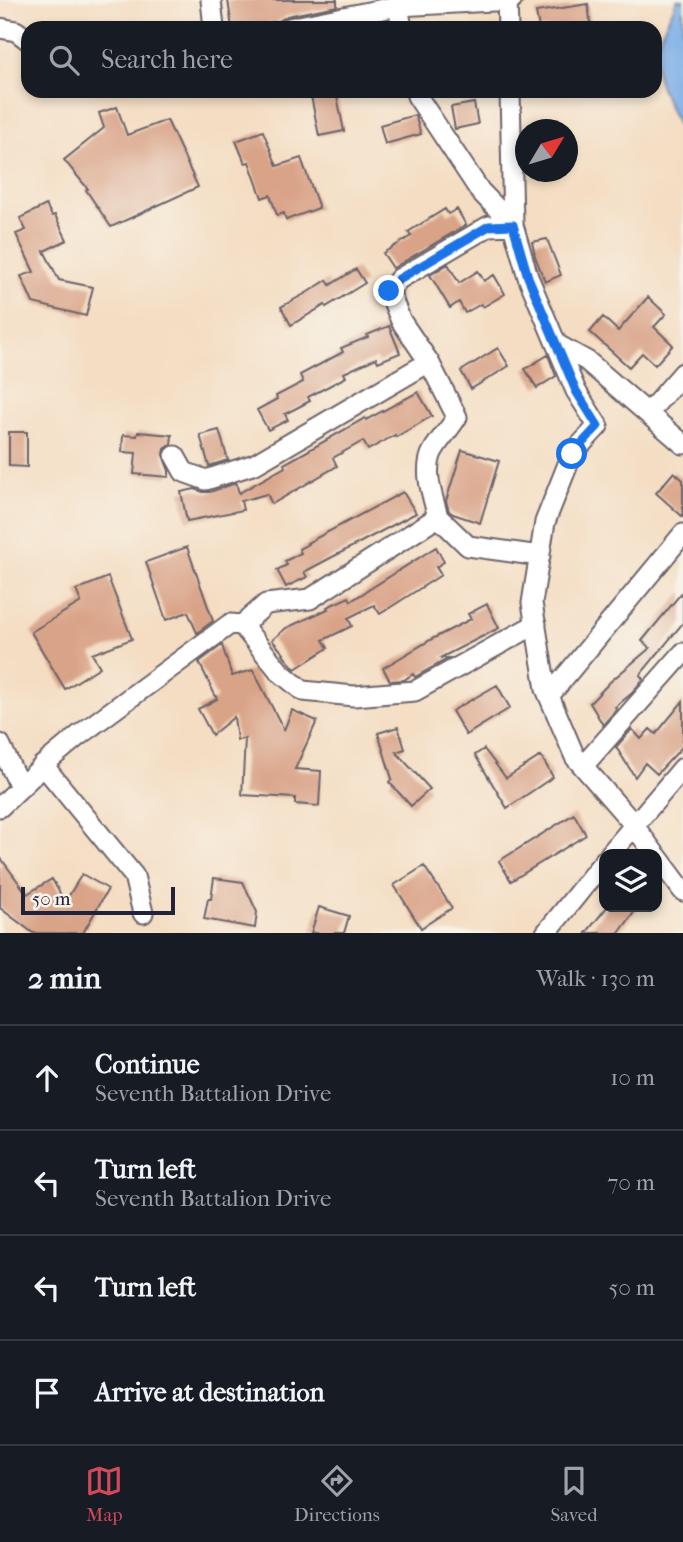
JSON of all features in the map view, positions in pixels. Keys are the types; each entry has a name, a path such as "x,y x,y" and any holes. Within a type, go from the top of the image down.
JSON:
{"street":[{"path":"211,0 213,21"},
{"path":"320,21 398,3 509,0 508,21"},
{"path":"398,3 401,21"},
{"path":"0,29 16,31 21,35"},
{"path":"418,98 480,191 513,225"},
{"path":"510,98 513,225 528,277 576,391 598,426 572,454 545,522 532,603 545,689 575,757 651,849"},
{"path":"513,225 489,226 399,279 389,291 401,321 429,362 457,417 432,453 428,475 438,517 468,546 540,556"},
{"path":"558,345 587,361 683,444"},
{"path":"175,456 184,472 206,480 255,464 429,362"},
{"path":"648,413 683,373"},
{"path":"0,807 43,765 78,736 230,624 242,625 266,604 310,599 438,517"},
{"path":"548,696 683,534"},
{"path":"242,625 279,671 303,691 354,696 415,691 536,624"},
{"path":"583,766 683,653"},
{"path":"0,744 20,787"},
{"path":"43,765 134,876 143,913"},
{"path":"614,849 683,768"},
{"path":"662,863 683,891"},
{"path":"546,933 599,867"}],"water":[{"path":"677,0 683,0 683,136 662,90 662,33"}],"building":[{"path":"228,0 337,0 337,6 287,16 279,21 231,21"},
{"path":"588,4 590,21 538,21 536,12"},
{"path":"311,98 337,98 344,131 319,136"},
{"path":"474,103 478,124 455,129 451,107"},
{"path":"117,107 127,135 167,120 198,187 111,227 86,190 88,189 64,160 104,128 99,113"},
{"path":"415,115 421,134 385,144 380,125"},
{"path":"263,131 277,166 301,158 319,208 286,220 284,213 277,215 270,195 262,198 249,162 245,163 236,141"},
{"path":"46,205 52,216 55,215 67,240 44,251 59,280 93,287 86,316 33,303 21,276 34,272 16,234 26,230 20,218"},
{"path":"445,209 448,214 457,209 466,225 393,268 383,253 411,236 408,232"},
{"path":"547,239 561,275 545,282 532,242"},
{"path":"448,264 459,283 478,271 484,281 494,275 505,294 483,307 481,304 465,313 459,302 450,308 430,275"},
{"path":"356,269 365,283 291,325 281,307 327,280 330,285"},
{"path":"648,297 666,314 654,327 673,345 655,365 642,353 629,367 590,332 603,317 618,331"},
{"path":"389,326 400,353 378,362 376,358 344,373 346,377 308,397 310,401 285,414 288,420 268,430 257,410 303,382 300,375 343,352 341,348"},
{"path":"498,348 509,366 471,389 461,371"},
{"path":"548,355 556,376 537,388 525,369"},
{"path":"418,392 432,416 396,437 395,435 368,450 363,441 333,458 337,466 272,504 267,494 241,501 243,510 187,521 181,492 195,489 210,492 236,483 239,493 365,418 366,420"},
{"path":"219,430 228,460 209,466 200,435"},
{"path":"9,432 27,432 27,467 9,466"},
{"path":"138,432 172,435 171,445 165,449 163,455 169,477 134,474 136,453 122,452 123,435 137,436"},
{"path":"462,450 499,461 480,523 453,514 446,501"},
{"path":"674,472 683,480 683,517 656,493"},
{"path":"403,492 416,513 304,572 307,577 286,587 277,570 287,565 285,561 301,553 299,549"},
{"path":"187,547 213,621 197,633 188,612 166,620 146,562"},
{"path":"436,547 444,562 436,567 441,575 380,614 374,605 348,618 352,626 323,640 328,648 295,669 272,640 286,628 328,609 327,607 349,597 351,601"},
{"path":"108,577 132,639 92,654 100,667 65,689 31,632 81,602 76,590"},
{"path":"683,591 683,623 640,675 643,679 631,694 615,707 617,709 603,725 590,703 650,648 642,641"},
{"path":"487,604 499,628 440,658 449,658 415,677 413,674 404,680 390,681 383,668 471,619 468,614"},
{"path":"222,645 232,676 253,670 284,730 292,710 317,721 295,769 321,771 319,806 295,804 295,798 242,795 245,739 237,740 234,717 212,735 198,709 217,699 199,662"},
{"path":"497,685 510,708 466,735 452,711"},
{"path":"683,701 683,746 657,774 645,763 635,777 616,747 632,729 641,739 650,729 656,734"},
{"path":"398,727 405,749 396,752 430,789 411,806 389,782 392,779 378,733"},
{"path":"484,749 506,778 541,756 553,777 507,808 475,755"},
{"path":"574,814 586,835 511,881 499,861"},
{"path":"0,857 27,894 52,879 65,902 82,874 108,889 83,933 33,933 0,908"},
{"path":"424,866 452,908 421,928 394,885"},
{"path":"214,878 243,882 257,912 255,928 204,919"},
{"path":"319,907 349,916 344,933 311,933"},
{"path":"603,912 634,912 619,933 586,933"}],"route":[{"path":"389,291 399,279 489,226 513,225 528,277 576,391 598,426 572,454"}]}
